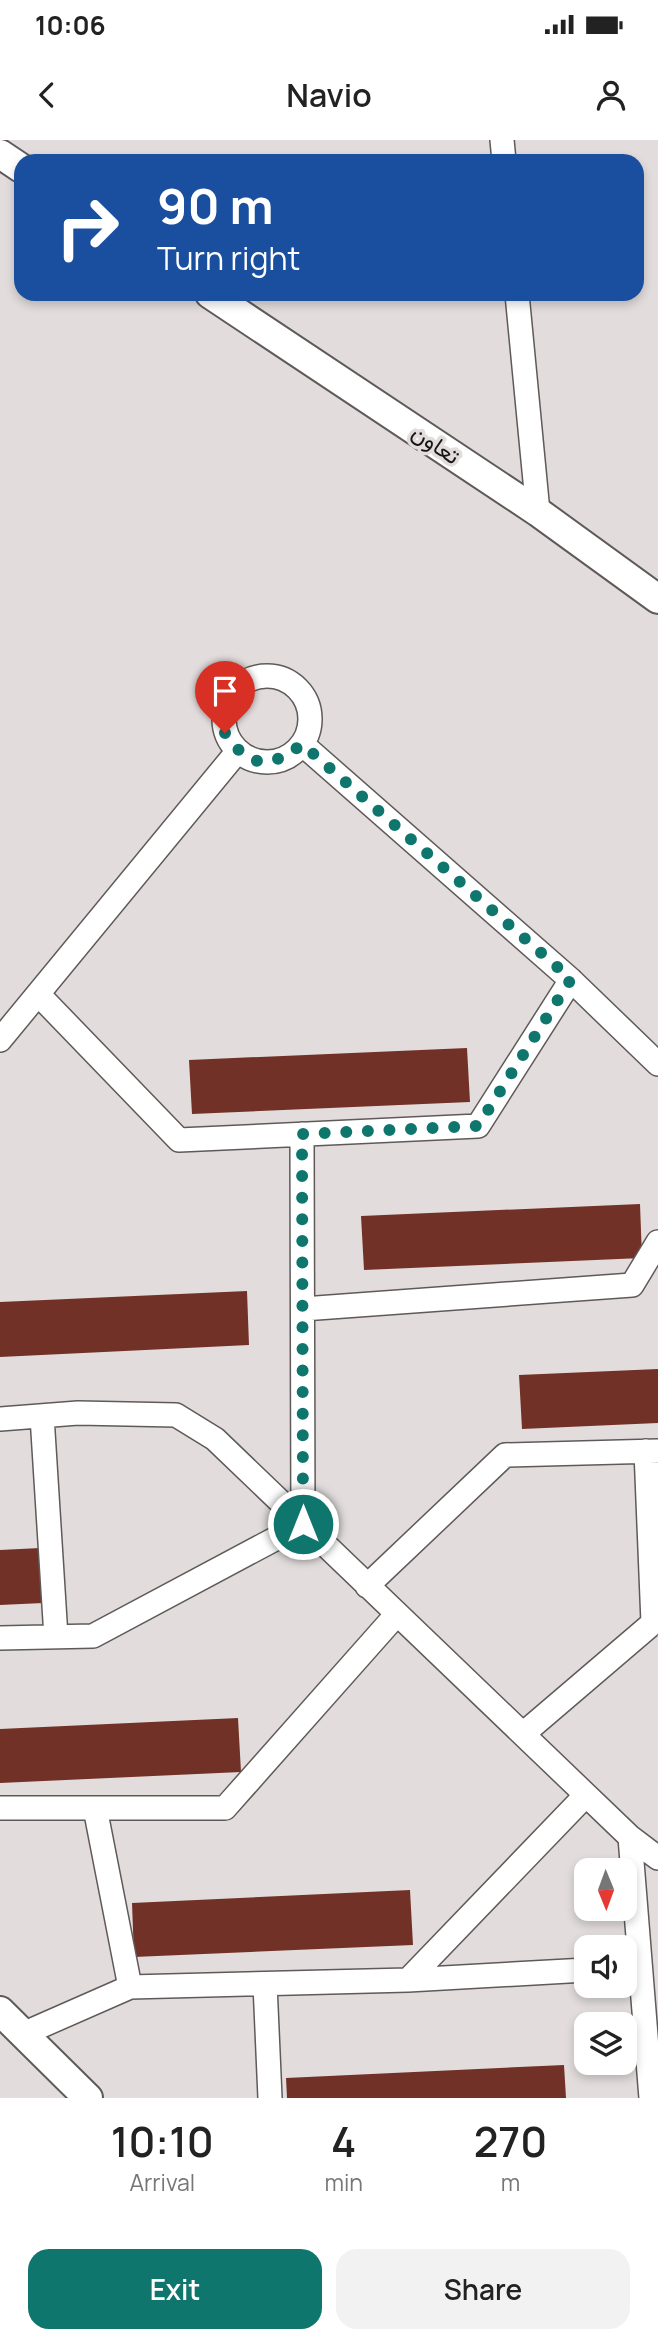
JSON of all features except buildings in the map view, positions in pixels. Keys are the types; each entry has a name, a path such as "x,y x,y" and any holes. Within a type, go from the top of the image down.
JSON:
{"street":[{"name":"تعاون","path":"221,301 538,512 658,599"},
{"path":"518,301 538,512"},
{"path":"259,677 276,677 293,684 306,700 310,725 302,744 284,759 265,763 237,752 225,733 224,713 230,696 259,677"},
{"path":"302,744 571,979 658,1064"},
{"path":"0,1040 237,752"},
{"path":"38,994 179,1140 478,1126 571,979"},
{"path":"302,1134 303,1524"},
{"path":"303,1309 632,1284 658,1242"},
{"path":"0,1419 133,1412 176,1415 215,1439 630,1837 658,1858"},
{"path":"42,1416 56,1637"},
{"path":"368,1586 505,1455 652,1451 656,1622 523,1734"},
{"path":"0,1638 93,1636 303,1524"},
{"path":"0,1808 225,1808 397,1614"},
{"path":"408,1980 586,1794"},
{"path":"95,1808 130,1987"},
{"path":"630,1837 632,1935"},
{"path":"23,2034 130,1987 408,1980 574,1971"},
{"path":"265,1984 270,2098"},
{"path":"637,1996 651,2098"},
{"path":"0,2011 88,2098"}],"route":[{"path":"225,733 237,752 265,763 284,759 302,744 571,979 478,1126 302,1134 303,1524"}]}
